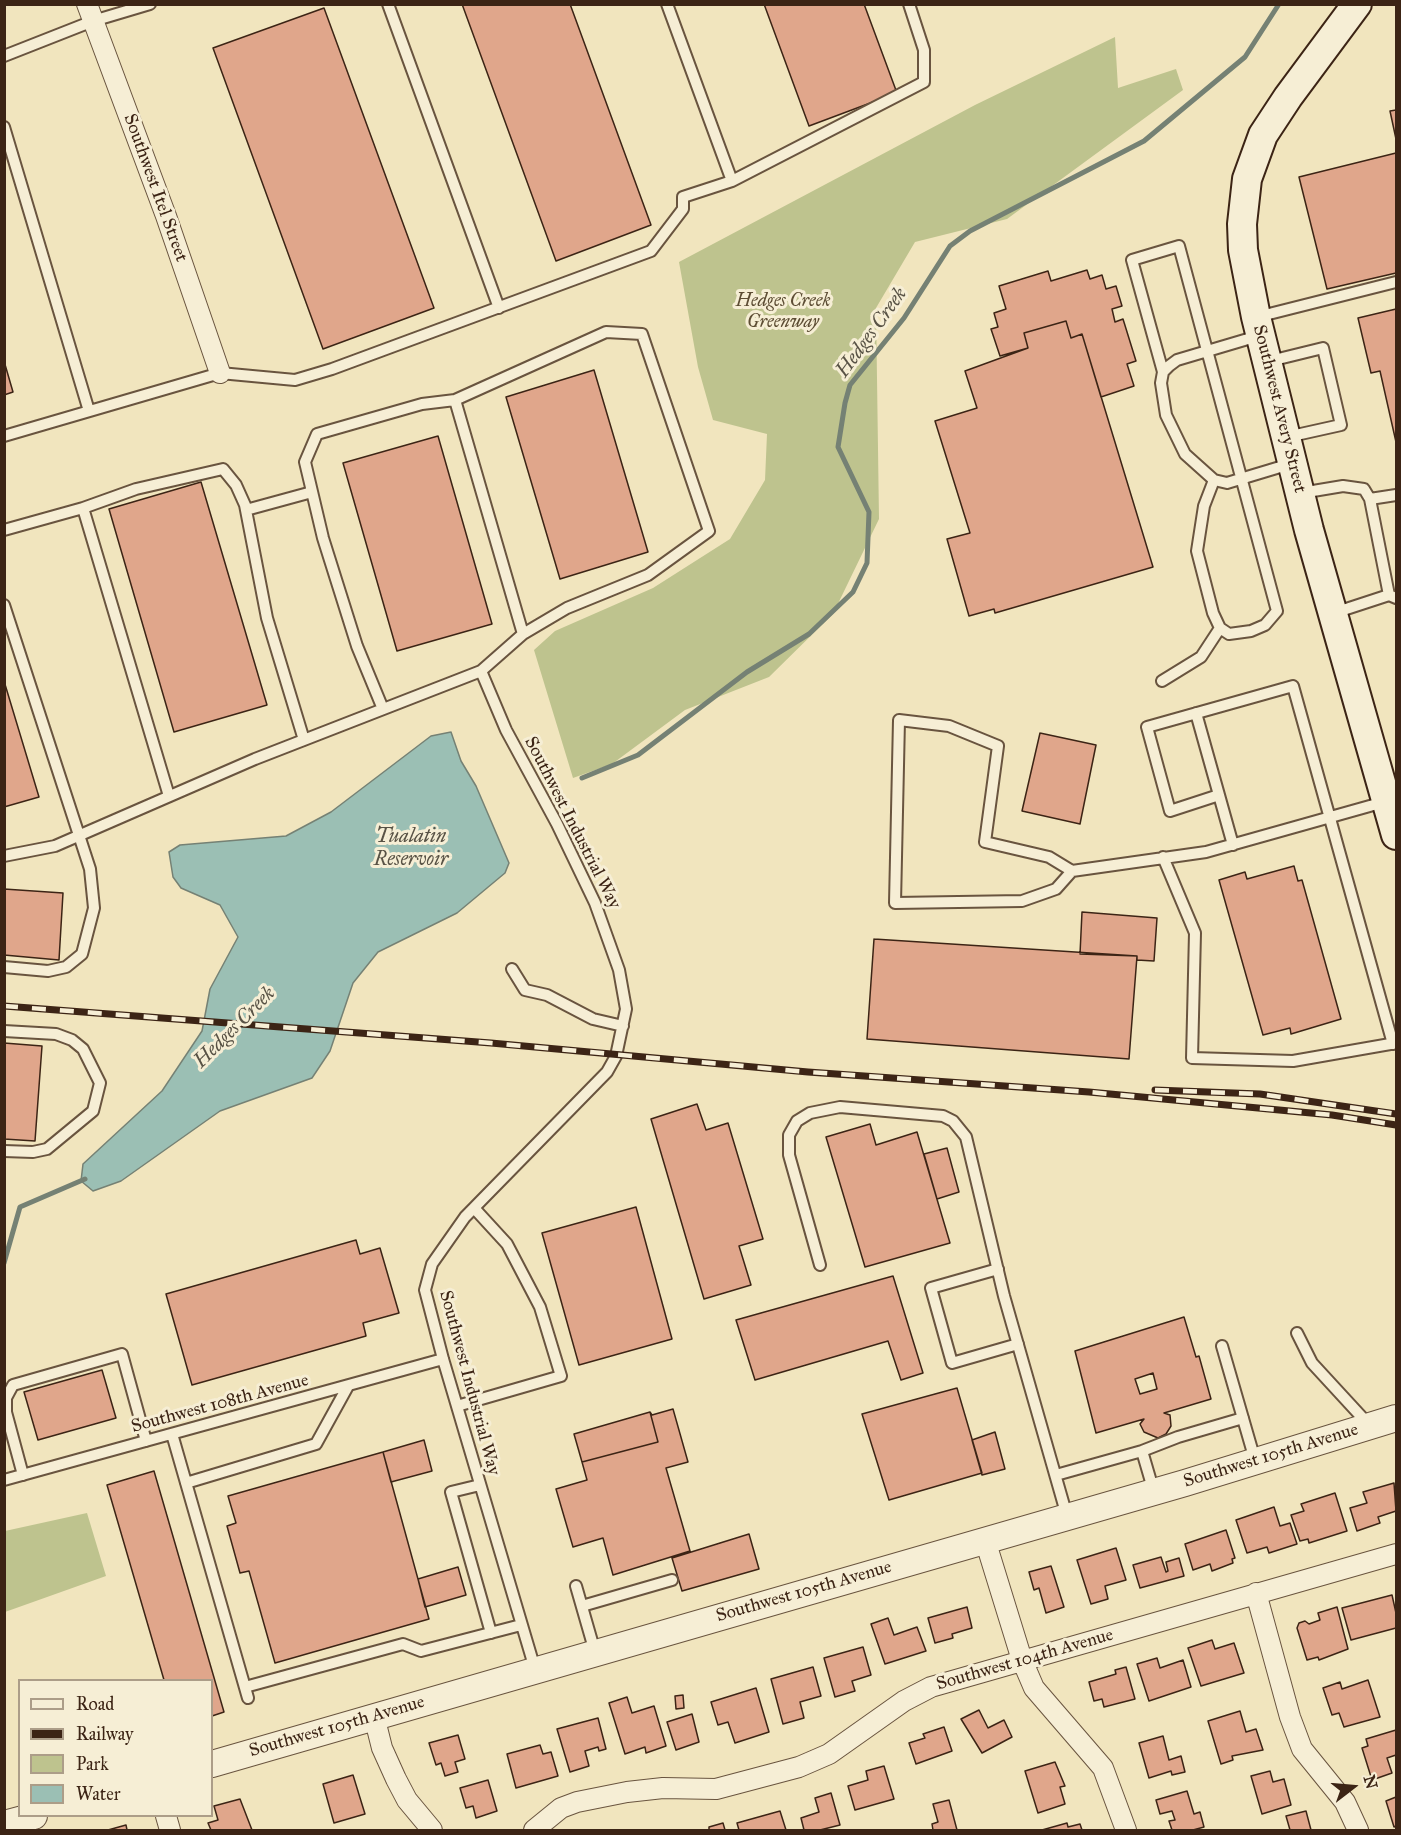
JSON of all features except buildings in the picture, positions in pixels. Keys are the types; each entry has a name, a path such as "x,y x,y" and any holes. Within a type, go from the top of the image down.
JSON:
{"main road":[{"name":"Southwest Avery Street","path":"1357,4 1288,97 1263,135 1253,158 1244,198 1243,250 1300,493 1333,613 1392,800 1396,835"}],"street":[{"name":"Southwest Itel Street","path":"90,13 166,216 220,373"},
{"name":"Southwest 105th Avenue","path":"213,1764 1154,1492 1396,1418"},
{"path":"985,1540 1022,1660 1034,1688 1103,1768 1126,1830"},
{"name":"Southwest 104th Avenue","path":"534,1830 561,1808 577,1802 627,1792 663,1788 716,1789 799,1767 829,1754 904,1701 931,1687 1396,1554"},
{"path":"1256,1593 1290,1717 1302,1749 1345,1802 1358,1830"},
{"path":"374,1716 382,1748 396,1779 407,1800 432,1830"},
{"path":"4,1824 27,1817"}],"lane":[{"path":"4,56 90,13 150,4"},
{"path":"388,4 499,308"},
{"path":"666,4 732,181"},
{"path":"4,436 220,373 295,380 332,369 651,251 683,209 683,197 732,181 924,82 924,50 909,4"},
{"path":"4,126 89,411"},
{"path":"1214,480 1204,506 1197,551 1213,613 1220,628 1229,634 1251,631 1266,625 1277,611 1242,479 1179,246 1132,260 1163,372 1161,383 1164,405 1175,435 1185,454 1214,480 1227,483 1242,479 1290,450 1341,425 1323,348 1262,338"},
{"path":"1163,372 1177,360 1262,338 1396,282"},
{"path":"4,856 55,846 304,740 481,671 523,634 567,608 648,575 709,531 642,334 606,332 455,400 422,404 317,434 305,462 323,538 357,646 383,709"},
{"path":"455,400 523,634"},
{"path":"4,530 83,508 136,489 223,469 236,486 246,510 267,618 304,740"},
{"path":"1300,493 1354,486 1364,489 1370,499 1393,596 1333,613"},
{"path":"246,510 312,492"},
{"path":"1370,499 1396,495"},
{"path":"83,508 169,796"},
{"path":"4,605 90,869 94,908 82,954 66,967 48,971 4,968"},
{"path":"1162,681 1201,657 1220,628"},
{"name":"Southwest Industrial Way","path":"481,671 506,730 583,874 610,938 626,1009 616,1056 607,1072 474,1208 432,1263 425,1290 443,1359 535,1670"},
{"path":"1163,857 1195,933 1192,1058 1293,1061 1395,1043 1293,686 1146,726 1170,811 1219,795"},
{"path":"1196,713 1233,845"},
{"path":"1072,871 1049,857 984,842 998,746 948,726 899,720 895,903 1022,901 1056,889 1072,871 1206,852 1392,800"},
{"path":"512,969 525,990 547,995 593,1018 623,1026"},
{"path":"4,1030 56,1034 72,1040 83,1049 100,1083 93,1111 47,1149 33,1152 4,1151"},
{"path":"820,1265 789,1155 789,1135 797,1122 810,1113 840,1107 943,1116 953,1121 966,1137 998,1269 1067,1517"},
{"path":"457,1406 561,1376 550,1332 531,1289 507,1244 474,1208"},
{"path":"998,1269 931,1288 952,1363 1018,1344"},
{"path":"1297,1333 1312,1363 1370,1426"},
{"path":"1222,1346 1255,1460"},
{"path":"22,1475 6,1412 6,1398 13,1385 122,1354 146,1441"},
{"name":"Southwest 108th Avenue","path":"4,1480 443,1359"},
{"path":"186,1483 316,1444 348,1386"},
{"path":"1056,1475 1142,1451 1178,1437 1243,1418"},
{"path":"172,1434 247,1692 403,1644 421,1651 521,1624"},
{"path":"1142,1451 1154,1492"},
{"path":"480,1485 451,1492 491,1633"},
{"path":"582,1606 672,1580"},
{"path":"576,1586 595,1652"}],"green space":[{"name":"Hedges Creek Greenway","path":"1115,37 1118,88 1176,69 1183,90 1007,219 915,242 876,308 879,519 833,614 769,677 685,710 612,764 573,778 534,650 555,631 653,588 730,539 765,480 767,434 713,420 698,367 679,262 975,105"},
{"path":"87,1513 106,1576 5,1612 5,1531"}],"water":[{"name":"Tualatin Reservoir","path":"451,732 461,761 476,786 509,863 505,873 457,913 378,952 353,983 330,1051 312,1078 220,1111 121,1181 93,1191 81,1181 83,1164 162,1091 202,1031 210,989 238,937 220,905 181,888 173,877 169,852 180,845 286,836 331,812 431,736"}],"waterway":[{"name":"Hedges Creek","path":"582,778 638,755 747,672 809,634 853,592 867,563 869,512 838,447 850,385 904,318 950,246 970,231 1144,141 1245,57 1279,4"},
{"name":"Hedges Creek","path":"4,1263 20,1207 85,1179"}],"railway":[{"path":"4,1006 491,1043 808,1072 1089,1092 1332,1115 1396,1125"},
{"path":"1155,1090 1260,1094 1396,1114"}]}
